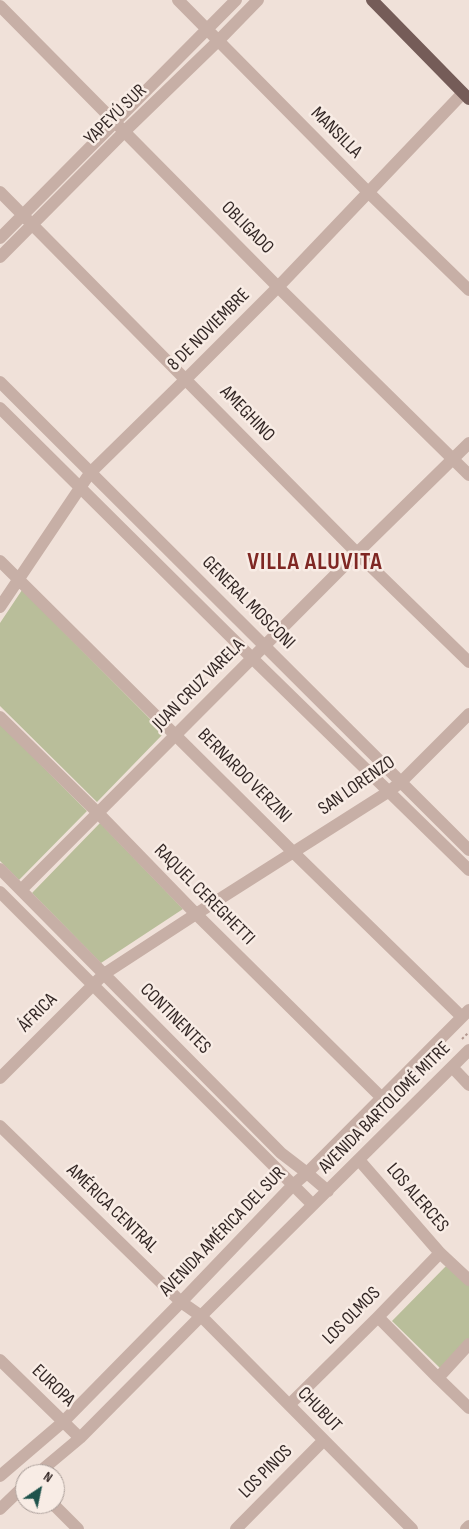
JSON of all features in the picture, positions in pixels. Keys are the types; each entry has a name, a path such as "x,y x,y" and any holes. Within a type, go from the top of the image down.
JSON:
{"main road":[{"path":"372,0 466,96"}],"street":[{"name":"MANSILLA","path":"178,0 368,192 469,290"},
{"name":"YAPEYÚ SUR","path":"0,238 236,0"},
{"name":"YAPEYÚ SUR","path":"0,256 258,0"},
{"name":"OBLIGADO","path":"0,6 278,287 469,475"},
{"name":"8 DE NOVIEMBRE","path":"0,608 90,473 278,287 368,192 466,96"},
{"name":"AMEGHINO","path":"0,192 357,553 469,662"},
{"name":"GENERAL MOSCONI","path":"0,382 469,850"},
{"name":"GENERAL MOSCONI","path":"0,408 469,870"},
{"name":"JUAN CRUZ VARELA","path":"22,890 469,443"},
{"name":"BERNARDO VERZINI","path":"0,561 293,852 466,1014"},
{"name":"SAN LORENZO","path":"104,974 388,792 401,782 469,714"},
{"name":"RAQUEL CEREGHETTI","path":"0,717 382,1098"},
{"name":"CONTINENTES","path":"0,869 281,1153 328,1192"},
{"name":"CONTINENTES","path":"0,892 313,1205"},
{"name":"ÁFRICA","path":"0,1078 104,974"},
{"name":"AVENIDA AMÉRICA DEL SUR","path":"0,1476 63,1422 293,1185 466,1014"},
{"name":"AVENIDA BARTOLOMÉ MITRE","path":"328,1192 469,1050"},
{"path":"452,1067 469,1085"},
{"name":"AMÉRICA CENTRAL","path":"0,1126 181,1302 201,1316"},
{"name":"LOS ALERCES","path":"359,1160 440,1253 469,1280"},
{"path":"49,1464 80,1438 328,1192"},
{"name":"LOS OLMOS","path":"288,1405 440,1253"},
{"name":"CHUBUT","path":"201,1316 412,1529"},
{"path":"378,1317 469,1408"},
{"path":"438,1378 469,1344"},
{"name":"EUROPA","path":"0,1360 80,1438"},
{"name":"LOS PINOS","path":"241,1527 323,1441"},
{"path":"0,1509 15,1495"},
{"path":"63,1514 78,1529"},
{"path":"466,1529 469,1526"}],"green space":[{"path":"22,590 164,733 97,802 0,706 0,623"},
{"path":"0,724 87,811 19,880 0,861"},
{"path":"100,823 183,909 101,963 32,893"},
{"path":"448,1264 469,1284 469,1342 442,1370 392,1321"}],"district":[{"name":"VILLA ALUVITA","path":"315,563"}]}
